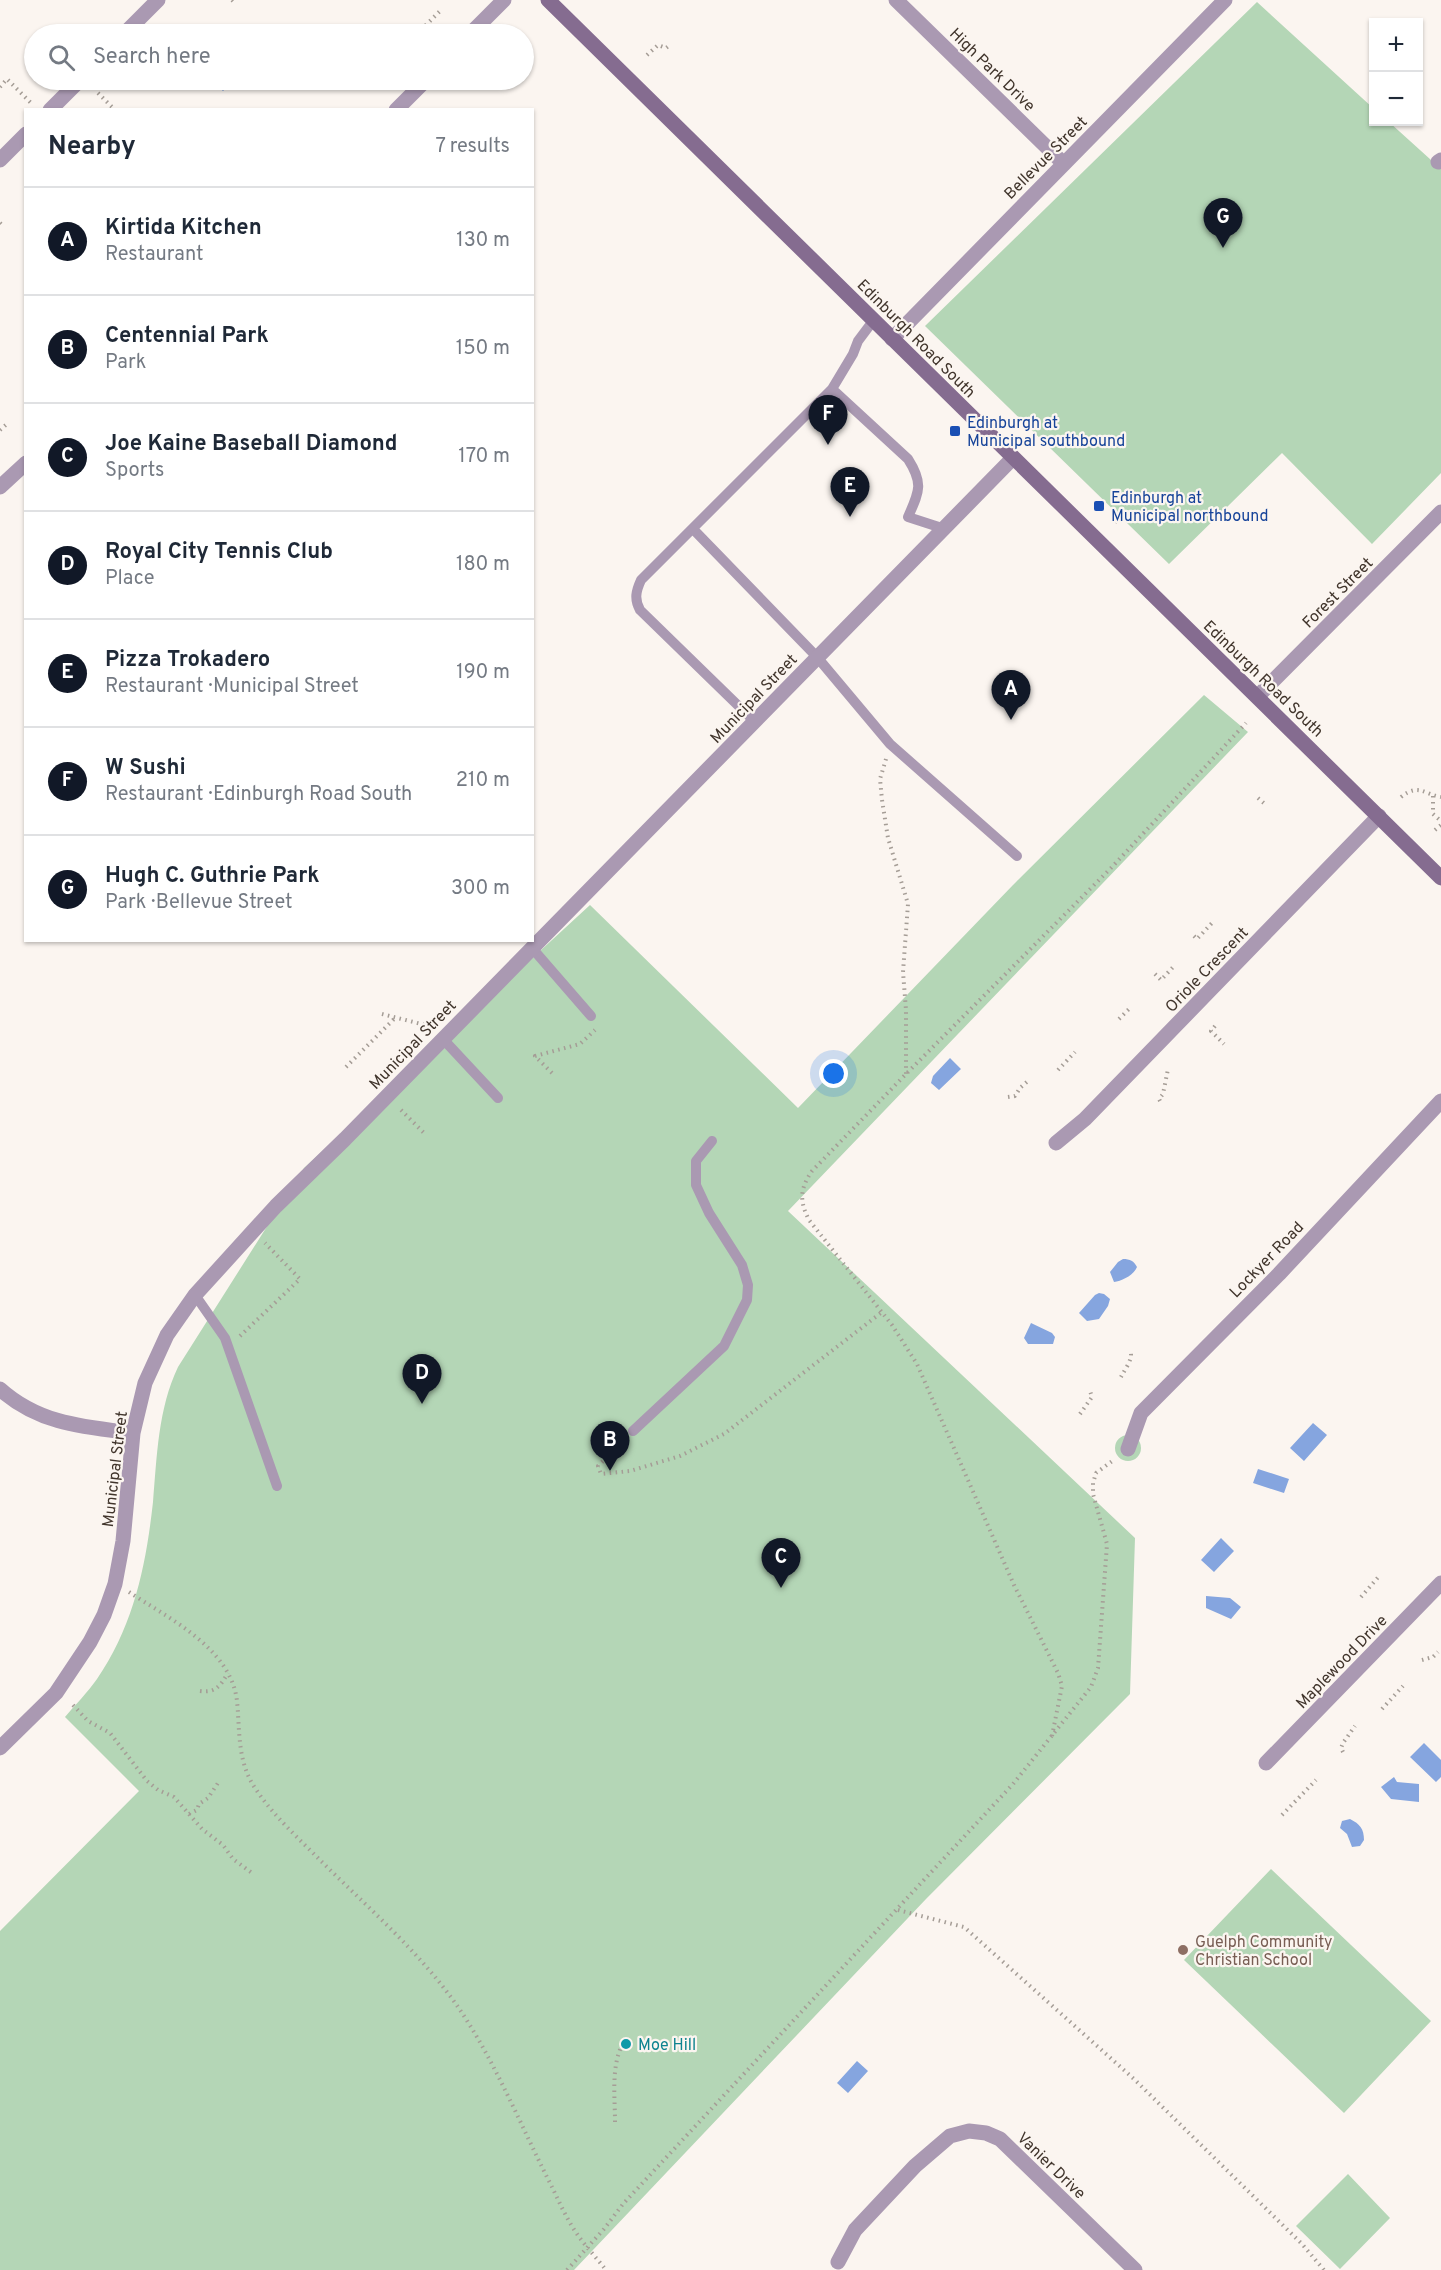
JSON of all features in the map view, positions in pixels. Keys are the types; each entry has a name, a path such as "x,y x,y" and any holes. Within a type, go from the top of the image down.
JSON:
{"main road":[{"name":"Edinburgh Road South","path":"548,0 1441,878"}],"street":[{"path":"134,24 158,0"},
{"path":"480,24 504,0"},
{"name":"High Park Drive","path":"896,0 1064,164"},
{"name":"Bellevue Street","path":"892,339 1225,0"},
{"path":"52,108 70,90"},
{"path":"398,108 416,90"},
{"path":"0,160 24,136"},
{"name":"Municipal Street","path":"0,1748 56,1693 74,1668 104,1615 115,1584 126,1517 133,1433 145,1383 167,1335 195,1295 438,1033 532,948 1013,458"},
{"path":"0,487 24,465"},
{"name":"Forest Street","path":"1257,696 1441,512"},
{"name":"Oriole Crescent","path":"1056,1143 1085,1119 1379,816"},
{"name":"Lockyer Road","path":"1128,1449 1141,1413 1279,1274 1441,1101"},
{"path":"0,1389 10,1398 49,1419 73,1426 133,1433"},
{"name":"Maplewood Drive","path":"1266,1764 1441,1583"},
{"name":"Vanier Drive","path":"838,2262 855,2230 915,2166 950,2136 969,2131 986,2133 1000,2139 1135,2270"}],"lane":[{"path":"755,722 640,610 636,597 641,580 832,389 854,354 858,341 873,321"},
{"path":"832,389 908,459 914,468 920,491 908,517 945,529"},
{"path":"693,529 817,657 890,744 1017,856"},
{"path":"532,948 591,1016"},
{"path":"438,1033 498,1098"},
{"path":"633,1431 723,1346 747,1300 748,1285 742,1265 710,1214 696,1185 696,1161 712,1140"},
{"path":"195,1295 225,1338 277,1486"}],"path":[{"path":"427,24 440,12"},
{"path":"647,56 658,45 666,48 670,45"},
{"path":"0,87 7,79 32,104"},
{"path":"98,93 113,108"},
{"path":"0,430 7,424"},
{"path":"1052,1736 1062,1686 1059,1673 1014,1585 917,1364 882,1312 809,1220 802,1208 800,1194 812,1171 1112,867 1246,723"},
{"path":"890,744 880,779 888,838 908,904 903,972 906,1010 906,1074"},
{"path":"1401,797 1411,790 1418,789 1441,797"},
{"path":"1433,796 1433,814 1441,823 1435,830"},
{"path":"1258,798 1264,804"},
{"path":"1194,936 1197,939 1212,923"},
{"path":"1155,974 1161,980 1174,966"},
{"path":"1119,1019 1130,1008"},
{"path":"382,1014 438,1033"},
{"path":"346,1067 396,1017"},
{"path":"552,1073 535,1056 579,1044 600,1025"},
{"path":"1215,1026 1211,1031 1224,1044"},
{"path":"1059,1070 1075,1052"},
{"path":"1160,1101 1168,1069"},
{"path":"1008,1097 1015,1096 1028,1081"},
{"path":"401,1110 424,1132"},
{"path":"228,1347 300,1279 254,1231"},
{"path":"633,1431 598,1466 601,1474 630,1471 680,1456 724,1434 882,1312"},
{"path":"1121,1377 1131,1359 1130,1350"},
{"path":"1080,1414 1092,1397 1090,1391"},
{"path":"567,2270 623,2204 1013,1784 1091,1687 1098,1668 1107,1544 1093,1494 1093,1483 1096,1473 1128,1449"},
{"path":"1360,1597 1380,1575"},
{"path":"115,1584 174,1619 193,1634 228,1673 237,1698 241,1754 245,1770 254,1788 282,1822 417,1955 457,2005 477,2037 574,2231 606,2270"},
{"path":"1422,1660 1433,1657 1438,1652"},
{"path":"200,1691 210,1692 217,1689 228,1673"},
{"path":"1382,1709 1403,1686"},
{"path":"73,1704 88,1720 110,1733 153,1786 174,1797 202,1829 223,1845 233,1859 252,1873"},
{"path":"1343,1752 1341,1749 1343,1743 1355,1726"},
{"path":"189,1814 197,1810 199,1804 208,1798 220,1780"},
{"path":"1282,1815 1316,1780"},
{"path":"898,1910 964,1927 1135,2080 1302,2244 1324,2270"},
{"path":"615,2122 614,2079 618,2053 622,2045"}],"green space":[{"path":"1257,2 1369,104 1369,126 1393,126 1441,169 1441,473 1372,544 1282,453 1169,564 925,326"},
{"path":"1204,695 1248,732 788,1211 1135,1538 1130,1694 926,1899 574,2270 0,2270 0,1931 139,1791 65,1717 93,1684 110,1658 136,1594 150,1525 162,1416 171,1383 178,1367 304,1168 590,905 798,1108 1013,885"},
{"path":"1128,1435 1137,1439 1141,1448 1137,1457 1128,1461 1119,1457 1115,1448 1119,1439"},
{"path":"1271,1869 1431,2021 1344,2113 1184,1960"},
{"path":"1348,2174 1390,2218 1340,2269 1296,2226"}],"water":[{"path":"950,1058 961,1069 939,1090 931,1083 933,1076"},
{"path":"1123,1259 1132,1261 1137,1267 1127,1277 1114,1282 1110,1272"},
{"path":"1099,1293 1110,1299 1108,1306 1099,1319 1087,1321 1079,1313"},
{"path":"1031,1323 1052,1333 1055,1337 1053,1344 1028,1344 1024,1338"},
{"path":"1313,1423 1327,1435 1304,1461 1290,1448"},
{"path":"1258,1469 1289,1479 1284,1493 1253,1483"},
{"path":"1221,1538 1234,1551 1214,1572 1201,1560"},
{"path":"1206,1596 1230,1598 1241,1607 1231,1619 1206,1608"},
{"path":"1424,1743 1441,1760 1441,1777 1436,1782 1410,1757"},
{"path":"1394,1777 1397,1782 1419,1784 1419,1802 1391,1799 1381,1787"},
{"path":"1350,1819 1362,1830 1364,1840 1360,1846 1352,1847 1347,1834 1340,1828 1342,1821"},
{"path":"857,2061 868,2071 848,2093 837,2083"}],"place":[{"name":"Hugh C. Guthrie Park","path":"1223,248"},
{"name":"Edinburgh at Municipal southbound","path":"955,431"},
{"name":"W Sushi","path":"828,445"},
{"name":"Edinburgh at Municipal northbound","path":"1099,506"},
{"name":"Pizza Trokadero","path":"850,517"},
{"name":"Kirtida Kitchen","path":"1011,720"},
{"name":"Royal City Tennis Club","path":"422,1404"},
{"name":"Centennial Park","path":"610,1471"},
{"name":"Joe Kaine Baseball Diamond","path":"781,1588"},
{"name":"Guelph Community Christian School","path":"1183,1950"},
{"name":"Moe Hill","path":"626,2044"}]}
